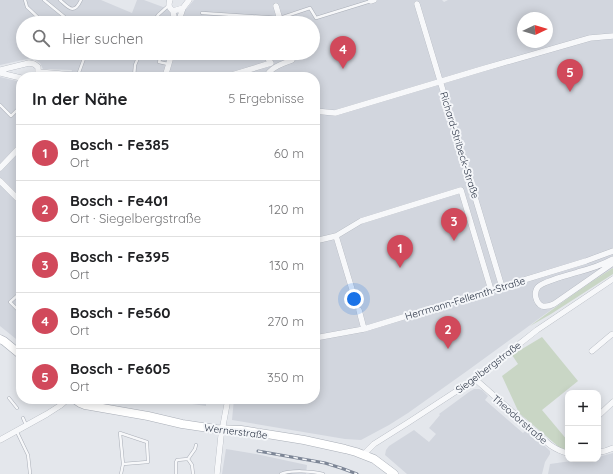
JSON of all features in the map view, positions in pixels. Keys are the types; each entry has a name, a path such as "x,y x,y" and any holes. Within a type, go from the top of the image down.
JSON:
{"main road":[{"path":"1,338 16,351"},
{"name":"Wernerstraße","path":"83,404 189,425 241,430 304,440 345,449 374,459 394,474"}],"street":[{"path":"179,16 189,0"},
{"path":"169,3 174,16"},
{"name":"Richard-Stribeck-Straße","path":"417,4 502,287"},
{"path":"276,6 279,16"},
{"path":"172,11 183,8"},
{"path":"320,112 335,114 441,81 590,38 613,36"},
{"path":"166,72 170,60"},
{"path":"241,72 271,63 269,60"},
{"path":"268,72 276,66 292,60"},
{"path":"0,70 29,62 38,67 38,72"},
{"path":"0,73 16,77"},
{"path":"0,168 16,151"},
{"path":"0,181 16,197"},
{"path":"320,240 336,236 360,221 460,190 491,290"},
{"path":"336,236 364,328"},
{"name":"Herrmann-Fellemth-Straße","path":"320,337 364,328 502,287 613,251"},
{"path":"613,261 554,304 547,307 541,305 537,301 535,294 536,288 542,284 613,261"},
{"path":"579,272 586,276 586,280 583,284"},
{"name":"Siegelbergstraße","path":"363,455 374,444 475,379 537,330 613,279"},
{"path":"592,351 613,334"},
{"name":"Theodorstraße","path":"475,379 550,445 565,452"},
{"path":"601,413 613,402"},
{"path":"0,440 27,426 62,404"},
{"path":"217,474 222,429 227,404"},
{"path":"601,452 613,448"}],"lane":[{"path":"25,0 27,7 37,16"},
{"path":"44,0 63,16"},
{"path":"60,0 70,8 74,9 78,6 81,0"},
{"path":"320,17 373,0"},
{"path":"157,16 169,3"},
{"path":"290,16 310,8 315,16"},
{"path":"202,13 235,16"},
{"path":"79,72 83,60"},
{"path":"135,72 138,60"},
{"path":"160,60 159,62 169,64"},
{"path":"0,105 11,116 16,111"},
{"path":"16,297 10,302 16,308"},
{"path":"9,398 17,408"},
{"path":"23,418 27,426"},
{"path":"16,431 28,455 30,473"},
{"path":"121,474 123,464 120,433 147,442 148,462 123,464"},
{"path":"188,459 196,445"},
{"path":"176,474 177,460 188,459"},
{"path":"188,459 192,465 193,474"},
{"path":"281,474 286,472 315,472 323,474"}],"shaded area":[{"path":"0,0 101,0 132,13 137,0 144,0 182,14 194,0 442,0 444,2 448,0 613,0 613,268 548,312 408,413 361,440 345,439 232,420 234,404 320,404 320,72 71,72 72,70 43,69 40,63 35,60 320,60 320,16 16,16 16,60 23,60 0,65"},
{"path":"0,77 16,81 16,339 0,326"},
{"path":"474,389 482,390 488,396 485,400 523,433 526,430 550,451 542,474 407,474 385,455 389,446 414,430 429,442 436,434 429,428 440,415 439,414"},
{"path":"192,404 206,404 206,406"},
{"path":"226,449 307,465 306,474 222,474"},
{"path":"613,453 613,474 548,474 550,464 565,462 601,462 601,456"}],"green space":[{"path":"613,268 613,274 530,326 581,289"},
{"path":"542,337 578,381 542,410 565,437 565,449 560,448 519,413 502,376 518,364 512,355"}],"railway":[{"path":"258,451 325,463 357,474"}],"place":[{"name":"Bosch - Fe560","path":"343,69"},
{"name":"Bosch - Fe605","path":"570,92"},
{"name":"Bosch - Fe395","path":"454,241"},
{"name":"Bosch - Fe385","path":"400,268"},
{"name":"Bosch - Fe401","path":"448,349"}]}
